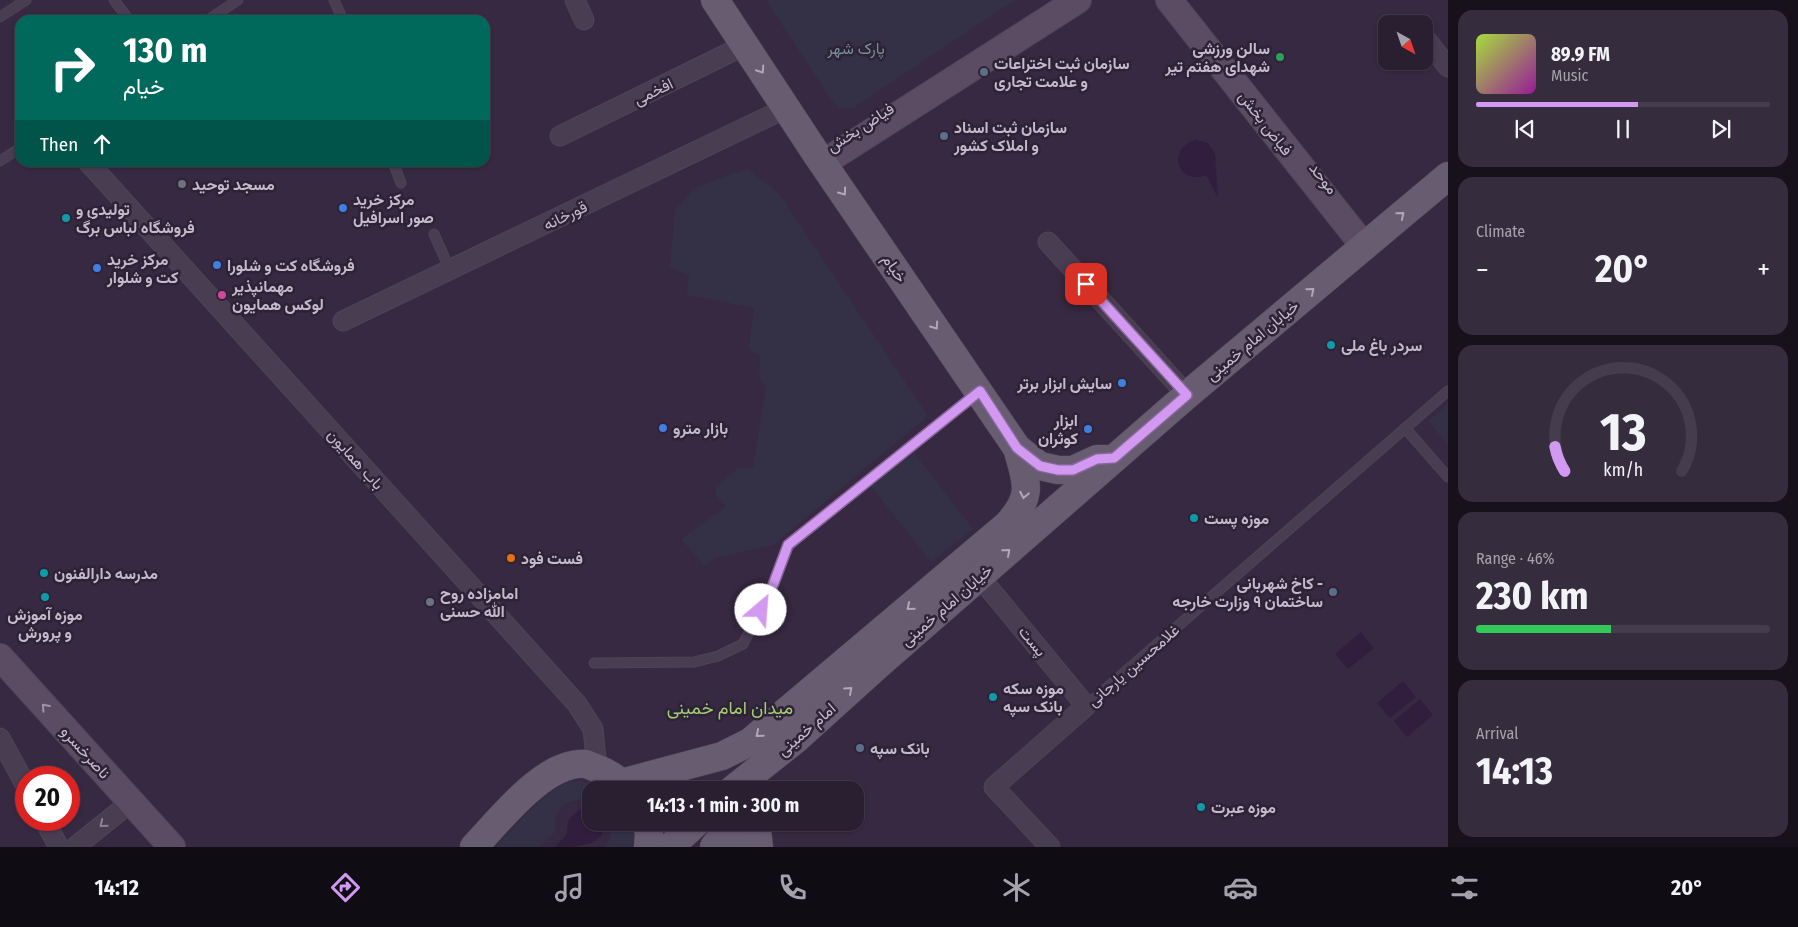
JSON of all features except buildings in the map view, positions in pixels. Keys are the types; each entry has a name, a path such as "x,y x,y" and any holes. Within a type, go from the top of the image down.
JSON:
{"main road":[{"name":"خیام","path":"715,0 820,159 980,391 1017,448 1040,466 1058,470 1073,470 1097,459 1114,458"},
{"name":"خیابان امام خمینی","path":"878,665 1187,395 1448,176"},
{"name":"خیابان امام خمینی","path":"640,781 722,756 750,742 1007,524 1020,511 1027,494 1025,475 1017,448"},
{"name":"امام خمینی","path":"744,781 772,759 878,665"},
{"path":"765,781 772,759"},
{"path":"474,847 533,785 564,768 585,764 607,772 618,781"},
{"path":"648,831 648,847"},
{"path":"670,847 687,831"},
{"path":"757,831 759,847"},
{"path":"714,847 721,838 728,836 736,838 745,847"},
{"path":"686,847 691,847"}],"street":[{"path":"575,0 584,20"},
{"name":"فیاض بخش","path":"820,159 1053,0"},
{"name":"فیاض بخش","path":"820,159 1078,0"},
{"name":"فیاض بخش","path":"1169,0 1368,243"},
{"name":"موحد","path":"1184,0 1368,243"},
{"name":"افخمی","path":"560,136 745,45"},
{"path":"1433,48 1448,67"},
{"name":"قورخانه","path":"343,321 786,108"},
{"name":"باب همایون","path":"93,167 578,704 593,729 597,768"},
{"path":"1048,242 1187,395"},
{"name":"پست","path":"979,576 1086,706"},
{"name":"ناصرخسرو","path":"0,657 172,847"},
{"name":"غلامحسین یارجانی","path":"1039,844 994,788 1086,706"},
{"path":"0,738 15,766"},
{"path":"75,847 131,802"},
{"path":"50,831 59,847"}],"lane":[{"path":"0,18 26,0"},
{"path":"114,0 125,15"},
{"path":"216,15 238,0"},
{"path":"334,0 341,15"},
{"path":"0,161 15,151"},
{"path":"395,167 401,183"},
{"path":"434,234 450,270"},
{"path":"594,663 694,662 718,656 743,644 770,593 788,545 980,391"},
{"name":"غلامحسین یارجانی","path":"1086,706 1448,391"},
{"path":"1405,428 1448,477"}],"green space":[{"name":"پارک شهر","path":"766,0 1015,0 853,108 839,109"},
{"path":"748,169 779,194 928,416 773,545 716,558 704,566 681,539 726,506 715,495 716,487 738,468 753,468 766,387 759,379 760,356 749,349 754,308 687,295 689,275 670,268 675,210 694,189"},
{"path":"1448,404 1448,445 1428,421"},
{"path":"914,453 973,529 931,562 871,486"},
{"path":"569,781 582,781 582,801 570,802 559,810 555,823 556,831 539,847 495,847 539,802"},
{"path":"610,831 635,831 632,847 605,847 611,838"}],"shaded area":[{"path":"1196,140 1208,143 1215,154 1218,198 1206,175 1196,177 1188,175 1182,171 1179,165 1178,157 1181,150 1187,144"},
{"path":"1361,632 1374,648 1348,669 1335,654"},
{"path":"1403,681 1416,697 1390,718 1377,703"},
{"path":"1420,699 1433,715 1407,737 1394,721"},
{"path":"582,809 582,831 603,831 600,837 595,841 580,846 555,847 567,834 570,818"}],"place":[{"name":"سالن ورزشی شهدای هفتم تیر","path":"1280,57"},
{"name":"سازمان ثبت اختراعات و علامت تجاری","path":"984,72"},
{"name":"سازمان ثبت اسناد و املاک کشور","path":"944,136"},
{"name":"مسجد توحید","path":"182,184"},
{"name":"مرکز خرید صور اسرافیل","path":"343,208"},
{"name":"تولیدی و فروشگاه لباس برگ","path":"66,218"},
{"name":"فروشگاه کت و شلورا","path":"217,265"},
{"name":"مرکز خرید کت و شلوار","path":"97,268"},
{"name":"مهمانپذیر لوکس همایون","path":"222,295"},
{"name":"سردر باغ ملی","path":"1331,345"},
{"name":"سایش ابزار برتر","path":"1122,383"},
{"name":"بازار مترو","path":"663,428"},
{"name":"ابزار کوثران","path":"1088,429"},
{"name":"موزه پست","path":"1194,518"},
{"name":"فست فود","path":"511,558"},
{"name":"مدرسه دارالفنون","path":"44,573"},
{"name":"کاخ شهربانی - ساختمان ۹ وزارت خارجه","path":"1333,592"},
{"name":"موزه آموزش و پرورش","path":"45,597"},
{"name":"امامزاده روح الله حسنی","path":"430,602"},
{"name":"موزه سکه بانک سپه","path":"993,697"},
{"name":"بانک سپه","path":"860,748"},
{"name":"موزه عبرت","path":"1201,807"}],"district":[{"name":"میدان امام خمینی","path":"730,708"}],"route":[{"path":"761,610 770,593 788,545 980,391 1017,448 1040,466 1058,470 1073,470 1097,459 1114,458 1187,395 1086,284"}]}
